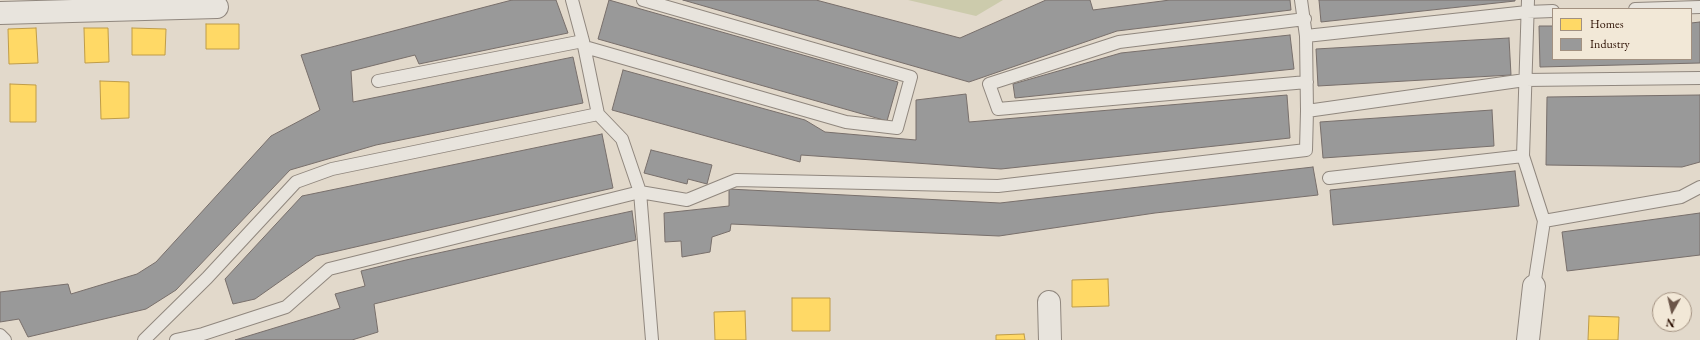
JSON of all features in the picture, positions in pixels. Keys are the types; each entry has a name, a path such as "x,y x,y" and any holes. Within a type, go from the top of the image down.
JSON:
{"street":[{"path":"0,13 217,7"},
{"path":"1528,340 1534,286"},
{"path":"1049,302 1050,340"}],"lane":[{"path":"572,0 584,44 598,114 622,139 640,192 652,340"},
{"path":"378,81 584,44 846,122 897,128 911,77 643,0"},
{"path":"176,340 203,334 286,307 329,269 640,192 687,200 736,180 998,186 1306,150 1306,36 1305,19 1301,0"},
{"path":"1306,36 1528,6 1552,11"},
{"path":"1528,6 1523,156 1544,221 1534,286"},
{"path":"1668,8 1700,7"},
{"path":"1305,19 1119,42 989,84 998,109 1307,82"},
{"path":"1307,111 1525,80 1700,78"},
{"path":"144,340 207,278 296,182 332,169 598,114"},
{"path":"1329,178 1523,156"},
{"path":"1681,197 1700,187"},
{"path":"1544,221 1700,194"},
{"path":"0,336 5,340"}],"green space":[{"path":"908,0 1003,0 976,16"}],"building: Homes":[{"path":"206,24 239,24 239,49 206,49"},
{"path":"36,28 38,63 9,64 8,29"},
{"path":"84,28 108,28 109,62 85,63"},
{"path":"132,28 166,29 165,55 132,55"},
{"path":"100,81 129,82 129,118 101,119"},
{"path":"10,84 36,85 36,122 10,122"},
{"path":"1108,279 1109,306 1072,307 1072,280"},
{"path":"792,298 830,298 830,331 792,331"},
{"path":"745,311 746,340 715,340 714,312"},
{"path":"1589,316 1619,317 1618,340 1588,340"},
{"path":"1024,334 1025,340 996,340 996,335"}],"building: Industry":[{"path":"512,0 556,0 568,33 419,64 415,55 351,71 353,102 573,57 583,103 376,145 290,170 176,290 146,309 28,337 19,319 0,322 0,292 68,284 71,294 137,274 156,262 271,136 320,110 301,55"},
{"path":"609,0 898,82 887,121 598,39"},
{"path":"683,0 816,0 960,38 1046,0 1090,0 1093,10 1170,0 1290,0 1291,10 1117,31 969,82"},
{"path":"1319,0 1515,0 1515,1 1321,22"},
{"path":"1700,22 1700,63 1540,67 1539,26 1552,26 1552,60 1692,60 1692,23"},
{"path":"1290,35 1294,69 1015,98 1013,84 1121,53"},
{"path":"1509,38 1511,75 1318,86 1316,49"},
{"path":"623,70 805,120 825,132 916,140 916,100 966,94 969,122 1287,95 1290,138 1001,169 801,155 800,162 612,110"},
{"path":"1700,95 1700,162 1682,167 1546,165 1547,97"},
{"path":"1492,110 1494,146 1323,158 1320,122"},
{"path":"602,134 613,188 316,256 255,299 233,304 225,279 302,196"},
{"path":"651,150 712,165 707,184 688,179 687,184 644,173"},
{"path":"1313,167 1318,195 1155,213 999,236 731,224 730,231 712,237 710,252 682,257 681,241 665,242 664,213 729,206 729,189 1000,203"},
{"path":"1515,171 1519,206 1333,225 1330,190"},
{"path":"632,211 636,240 374,304 378,332 352,340 235,340 340,308 335,294 365,286 361,271"},
{"path":"1700,213 1700,255 1567,271 1562,232"}]}
